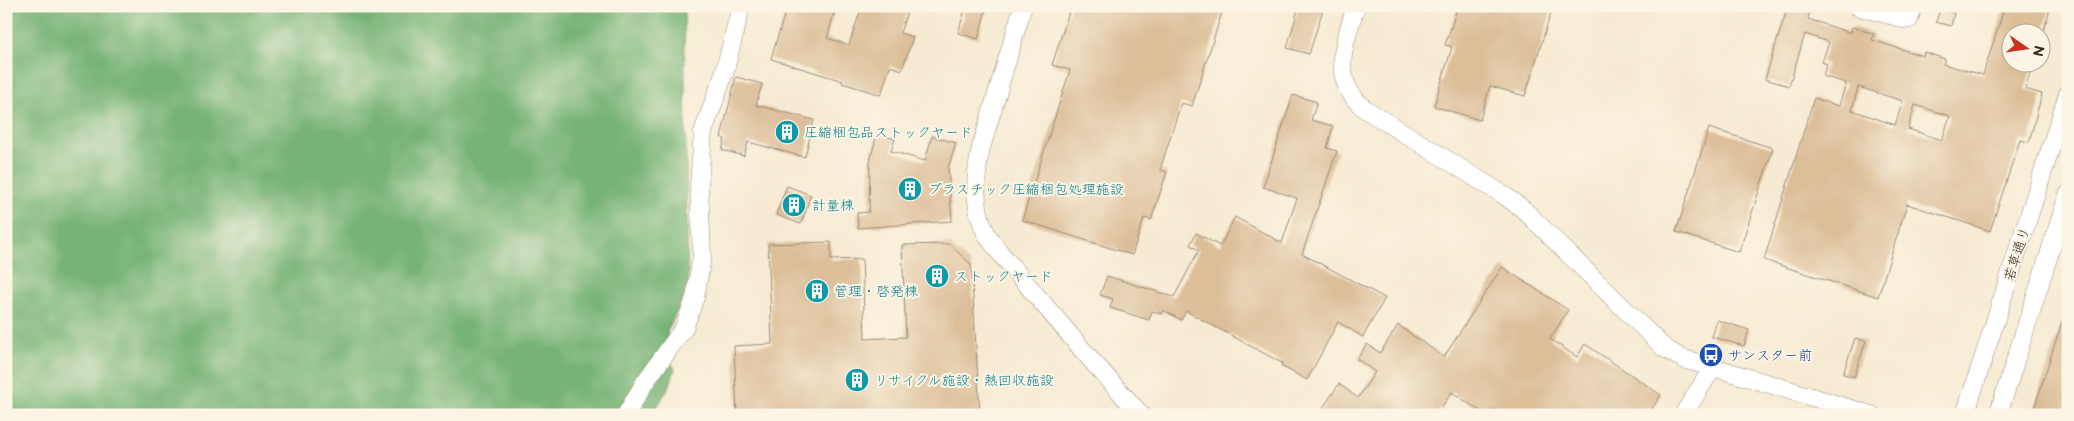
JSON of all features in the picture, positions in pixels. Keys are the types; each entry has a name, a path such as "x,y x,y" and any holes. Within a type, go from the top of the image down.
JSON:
{"street":[{"path":"626,415 646,382 684,328 695,298 702,257 699,185 703,132 724,74 741,6"},
{"path":"1023,6 976,169 981,217 986,234 1006,260 1141,415"},
{"path":"1356,6 1344,46 1341,66 1347,86 1354,100 1365,109 1523,209 1664,348 1683,359 1871,415"},
{"path":"1857,6 1905,19 1908,19 1913,6"},
{"name":"若草通り","path":"1965,415 2068,94"},
{"path":"1998,415 2062,234 2068,195"},
{"path":"1683,415 1714,367"}],"green space":[{"path":"6,6 684,6 688,290 667,331 670,361 675,369 670,385 652,415 6,415"}],"building":[{"path":"787,6 836,6 827,38 849,45 862,6 909,6 900,33 913,37 902,70 890,66 881,95 771,59"},
{"path":"966,6 987,6 978,39 958,33"},
{"path":"1071,6 1224,6 1192,106 1181,103 1160,170 1167,172 1151,220 1144,218 1132,255 1022,220 1070,70 1052,65"},
{"path":"1299,6 1324,6 1309,54 1287,48"},
{"path":"1458,6 1553,6 1525,96 1490,86 1480,120 1434,106 1452,47 1445,45"},
{"path":"1788,6 1811,6 1808,19 1851,33 1852,27 1874,34 1872,40 1923,56 1924,52 1945,59 1943,64 1983,75 2005,6 2051,6 2046,22 2002,22 2002,72 2031,72 2025,89 2042,94 2029,142 2020,140 1990,231 1907,204 1878,297 1764,260 1814,98 1839,106 1846,83 1823,76 1827,64 1822,62 1829,42 1805,34 1789,86 1765,79","holes":["1858,87 1903,101 1895,125 1852,110","1915,105 1950,116 1942,140 1908,129"]},
{"path":"1940,9 1954,13 1951,26 1936,22"},
{"path":"736,77 762,84 756,105 814,120 805,157 748,142 744,156 722,150 725,139 721,137"},
{"path":"1293,95 1317,102 1311,120 1333,126 1327,148 1337,151 1302,254 1385,298 1363,337 1338,322 1307,380 1281,366 1282,363 1186,311 1181,320 1163,310 1162,314 1152,311 1149,320 1110,308 1113,299 1100,295 1107,276 1174,297 1199,250 1190,245 1196,233 1220,246 1235,217 1282,243 1297,198 1263,187"},
{"path":"1709,128 1773,148 1739,252 1676,232"},
{"name":"プラスチック圧縮梱包処理施設","path":"877,134 895,139 891,151 925,161 932,136 956,143 948,168 952,221 858,228 857,213 869,212 870,161"},
{"name":"計量棟","path":"787,186 811,195 801,224 776,215"},
{"name":"リサイクル施設・熱回収施設","path":"831,242 831,260 862,259 865,339 906,337 902,245 949,244 971,264 980,414 737,415 734,346 772,344 768,244"},
{"path":"1502,267 1568,310 1550,339 1577,357 1585,344 1661,395 1648,415 1503,415 1494,409 1490,415 1486,415 1452,392 1436,415 1318,415 1339,384 1358,398 1375,372 1357,359 1367,344 1380,353 1398,325 1444,357"},
{"path":"2065,312 2068,312 2068,415 2032,415"},
{"path":"1717,320 1749,330 1744,346 1712,337"},
{"path":"1855,338 1866,341 1854,377 1843,374"}],"place":[{"name":"圧縮梱包品ストックヤード","path":"787,132"},
{"name":"プラスチック圧縮梱包処理施設","path":"910,189"},
{"name":"計量棟","path":"794,205"},
{"name":"ストックヤード","path":"937,276"},
{"name":"管理・啓発棟","path":"817,291"},
{"name":"サンスター前","path":"1711,355"},
{"name":"リサイクル施設・熱回収施設","path":"857,380"}]}
